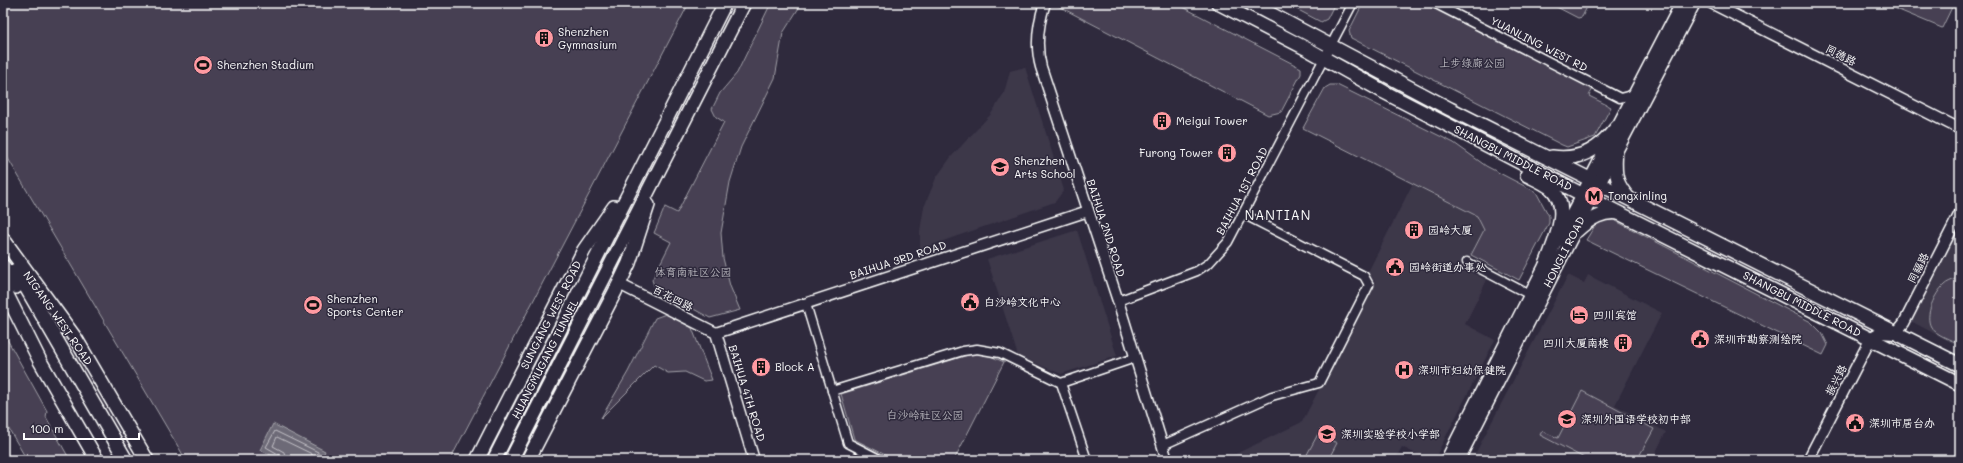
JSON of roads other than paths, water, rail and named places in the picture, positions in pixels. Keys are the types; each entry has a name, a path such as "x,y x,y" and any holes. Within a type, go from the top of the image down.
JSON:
{"main road":[{"name":"SUNGANG WEST ROAD","path":"597,258 636,176 725,3"},
{"path":"528,460 619,284 639,234 649,202 651,185 744,3"},
{"name":"SHANGBU MIDDLE ROAD","path":"1218,3 1324,58 1384,92 1494,147 1622,214 1960,384"},
{"name":"SHANGBU MIDDLE ROAD","path":"1250,3 1267,7 1334,40 1450,109 1543,154 1595,182 1960,366"},
{"name":"HONGLI ROAD","path":"1620,134 1635,94 1682,3"},
{"name":"HONGLI ROAD","path":"1447,460 1546,265 1595,182 1620,134 1694,3"},
{"path":"1543,154 1565,158 1582,156 1620,134"},
{"path":"1620,134 1614,168 1621,189 1630,199"},
{"path":"1494,147 1514,167 1551,189 1558,199 1561,211 1559,227 1546,265"},
{"name":"SUNGANG WEST ROAD","path":"477,460 584,250 636,176"},
{"name":"HUANGMUGANG TUNNEL","path":"511,460 651,185"},
{"name":"HONGLI ROAD","path":"1458,460 1572,236 1587,196"},
{"path":"1572,236 1584,224 1597,216 1610,213 1622,214"},
{"name":"NIGANG WEST ROAD","path":"3,240 18,276 126,460"},
{"name":"NIGANG WEST ROAD","path":"3,240 76,339 147,460"},
{"name":"HUANGMUGANG TUNNEL","path":"494,460 597,258"},
{"name":"NIGANG WEST ROAD","path":"3,266 118,460"},
{"path":"3,287 40,360 96,460"}],"street":[{"name":"BAIHUA 2ND ROAD","path":"1044,3 1037,34 1038,56 1118,301 1167,460"},
{"name":"BAIHUA 1ST ROAD","path":"1118,301 1197,271 1209,263 1228,242 1353,3"},
{"name":"YUANLING WEST RD","path":"1434,3 1620,98 1635,94"},
{"name":"同德路","path":"1711,3 1960,129"},
{"name":"BAIHUA 3RD ROAD","path":"716,333 806,304 897,272 1088,211"},
{"name":"同福路","path":"1898,334 1960,212"},
{"path":"1163,445 1272,396 1319,383 1369,285 1364,276 1243,214"},
{"path":"1467,262 1530,295"},
{"name":"百花四路","path":"619,284 716,333"},
{"path":"806,304 848,443 881,460"},
{"name":"BAIHUA 4TH ROAD","path":"716,333 754,460"},
{"path":"1871,338 1880,333 1898,334"},
{"name":"振兴路","path":"1808,460 1871,338"},
{"path":"832,391 963,351 977,349 1000,353 1061,383 1135,358"},
{"path":"1061,383 1087,460"}],"water":[{"path":"273,424 325,451 321,460 281,460 260,450"}],"place":[{"name":"Shenzhen Gymnasium","path":"544,38"},
{"name":"Shenzhen Stadium","path":"203,65"},
{"name":"Meigui Tower","path":"1162,121"},
{"name":"Furong Tower","path":"1227,153"},
{"name":"Shenzhen Arts School","path":"1000,167"},
{"name":"Tongxinling","path":"1594,196"},
{"name":"园岭大厦","path":"1414,230"},
{"name":"园岭街道办事处","path":"1395,267"},
{"name":"白沙岭文化中心","path":"970,302"},
{"name":"Shenzhen Sports Center","path":"313,305"},
{"name":"四川宾馆","path":"1579,315"},
{"name":"深圳市勘察测绘院","path":"1700,339"},
{"name":"四川大厦南楼","path":"1623,343"},
{"name":"Block A","path":"761,367"},
{"name":"深圳市妇幼保健院","path":"1404,370"},
{"name":"深圳外国语学校初中部","path":"1567,419"},
{"name":"深圳市居台办","path":"1855,423"},
{"name":"深圳实验学校小学部","path":"1327,434"}],"district":[{"name":"NANTIAN","path":"1278,215"}],"park label":[{"name":"上步绿廊公园","path":"1472,63"},
{"name":"体育南社区公园","path":"693,272"},
{"name":"白沙岭社区公园","path":"925,415"}]}
